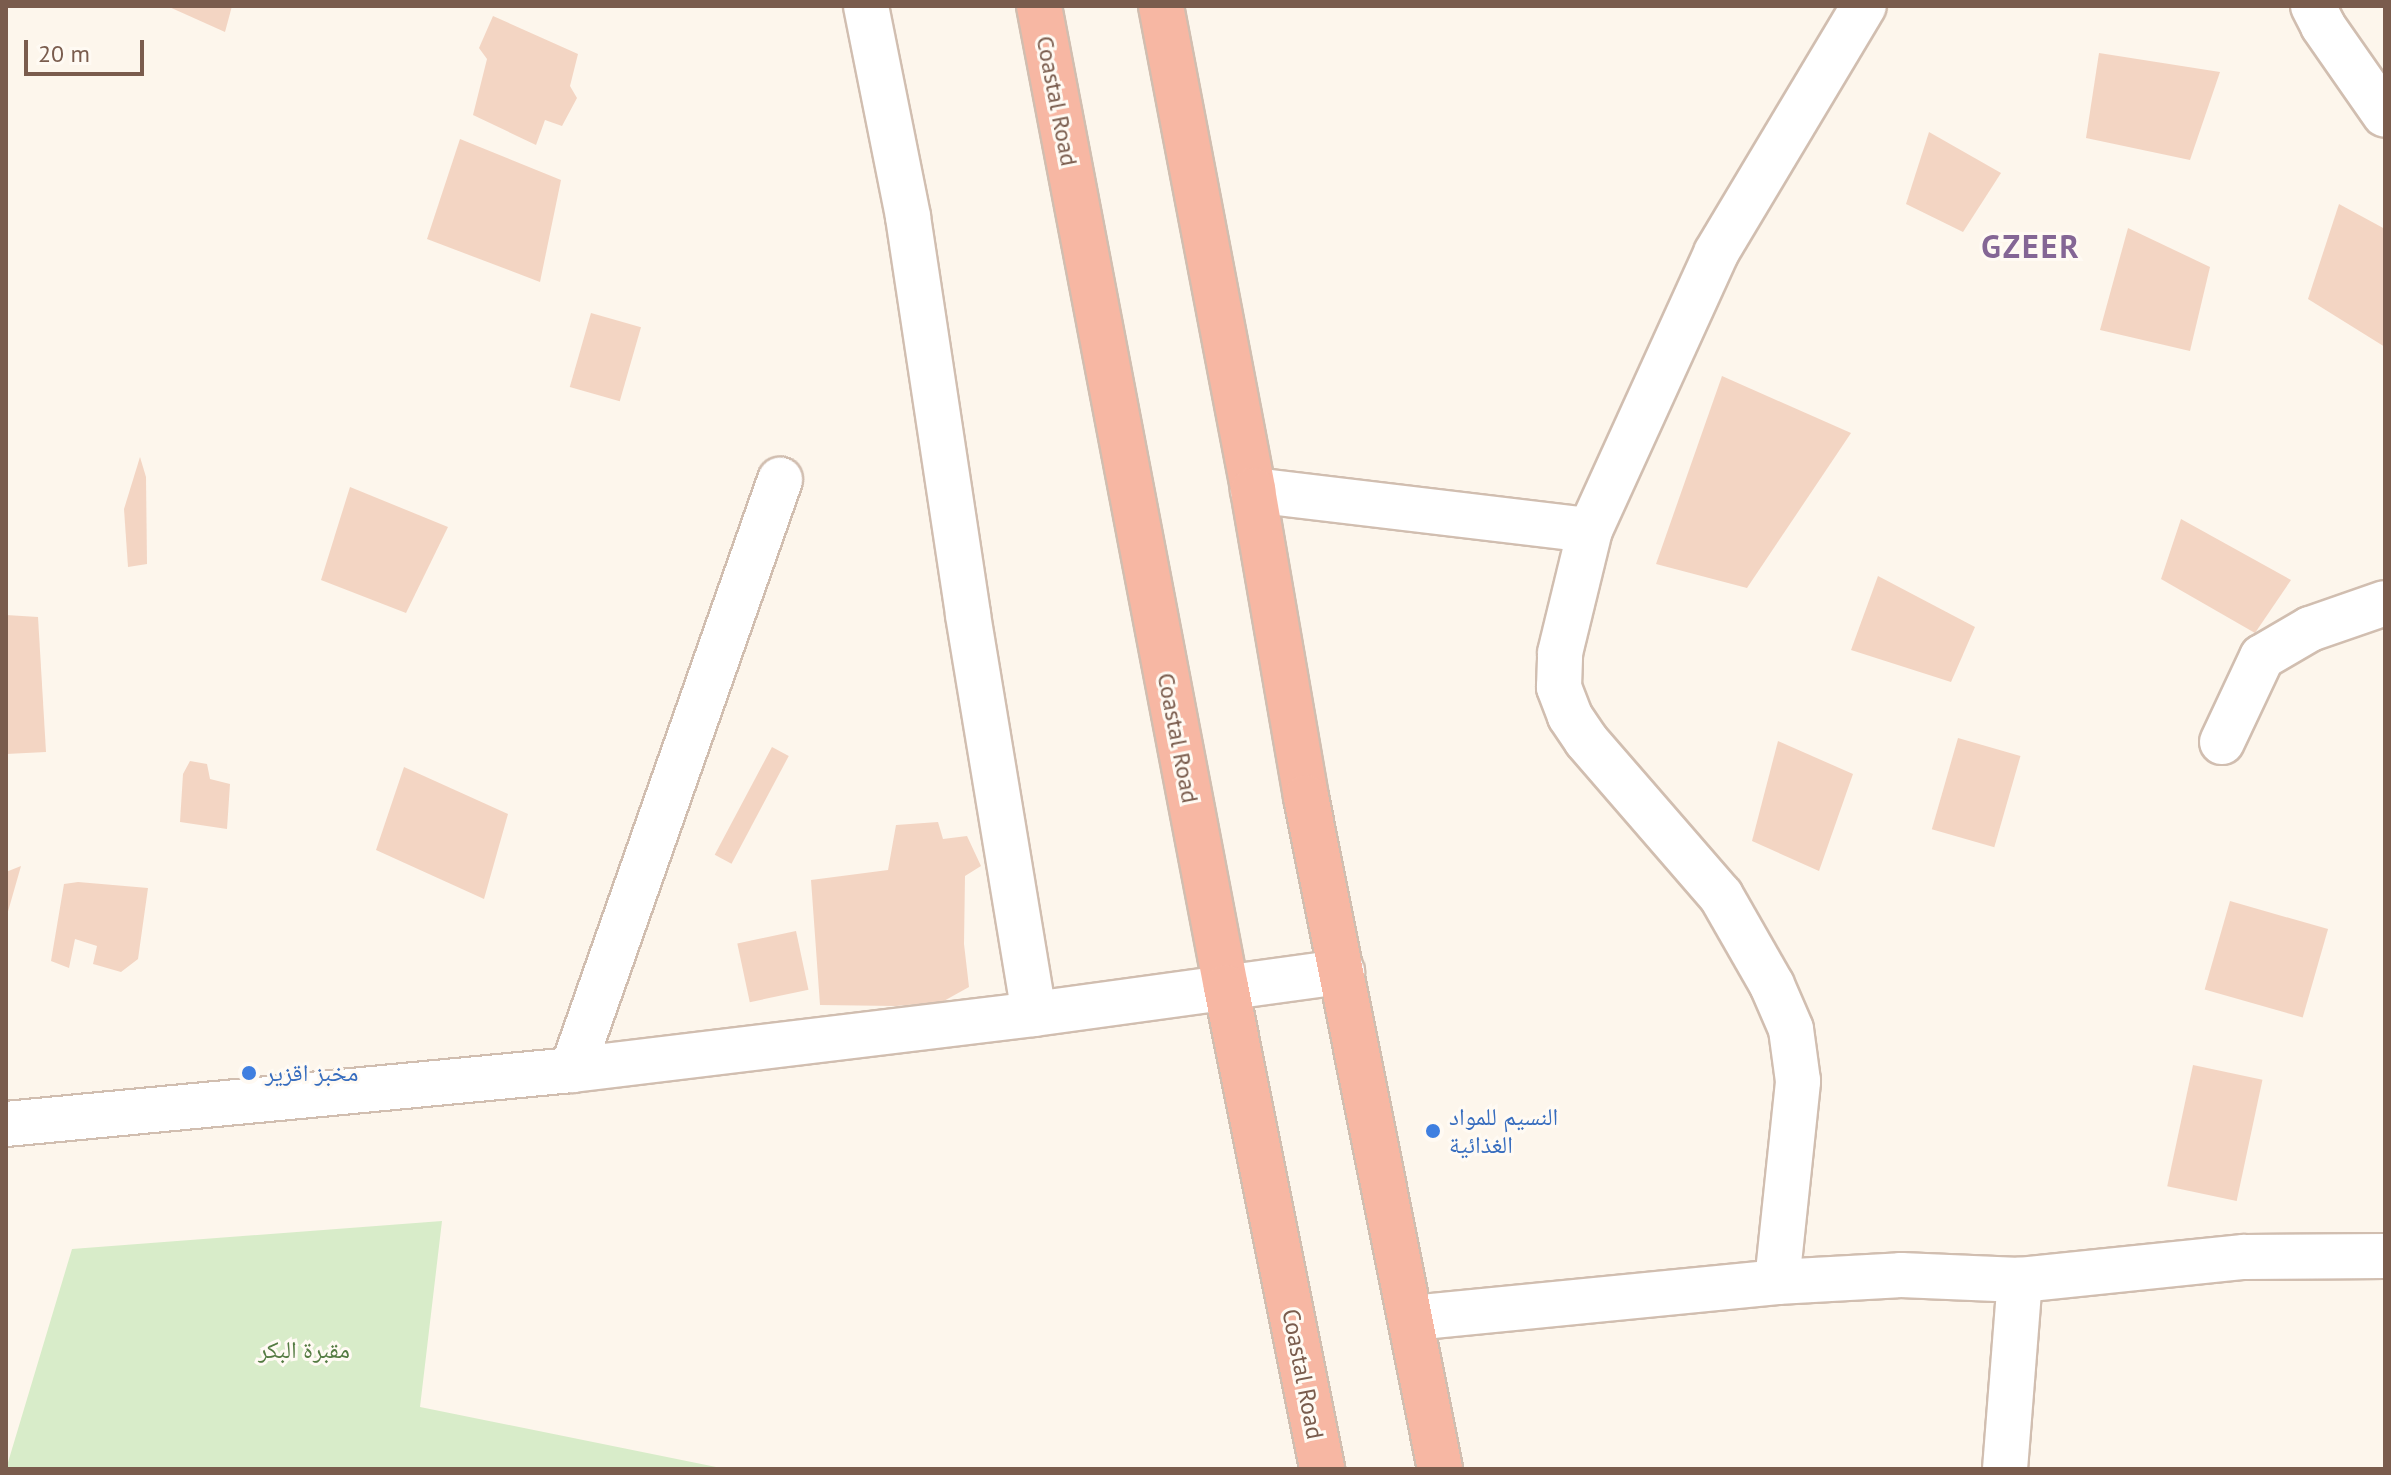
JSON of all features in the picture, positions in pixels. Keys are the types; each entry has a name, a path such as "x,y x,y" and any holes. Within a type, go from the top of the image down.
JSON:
{"highway":[{"name":"Coastal Road","path":"1039,6 1226,987 1322,1469"},
{"path":"1161,6 1253,490 1306,797 1440,1469"}],"street":[{"path":"866,6 908,217 968,615 1034,1014"},
{"path":"1777,1282 1798,1081 1791,1029 1772,985 1721,896 1586,740 1570,716 1559,687 1560,653 1590,530 1716,253 1864,6"},
{"path":"2313,6 2323,26 2385,115"},
{"path":"572,1070 780,480"},
{"path":"1253,490 1590,530"},
{"path":"2222,742 2262,657 2310,629 2385,603"},
{"path":"6,1124 572,1070 1034,1014 1342,972"},
{"path":"1412,1318 1777,1282 1901,1275 2020,1280 2244,1257 2385,1256"},
{"path":"2005,1469 2020,1280"}],"green space":[{"name":"مقبرة البكر","path":"442,1221 420,1407 726,1469 6,1469 72,1249"}],"building":[{"path":"167,6 232,6 225,32"},
{"path":"493,16 578,54 570,86 577,98 562,126 545,120 536,145 473,115 487,59 479,48"},
{"path":"2099,53 2220,72 2190,160 2086,138"},
{"path":"1929,132 2001,173 1963,232 1906,204"},
{"path":"460,139 561,180 540,282 427,239"},
{"path":"2339,204 2385,229 2385,347 2308,299"},
{"path":"2128,228 2210,267 2190,351 2100,330"},
{"path":"591,313 641,327 620,401 570,387"},
{"path":"1722,376 1851,433 1747,588 1656,564"},
{"path":"140,457 146,477 147,564 128,567 124,509"},
{"path":"350,487 448,527 406,613 321,580"},
{"path":"2181,519 2291,580 2255,633 2161,579"},
{"path":"1878,576 1975,627 1951,682 1851,650"},
{"path":"6,615 38,617 46,752 6,754"},
{"path":"1958,738 2020,756 1994,847 1932,829"},
{"path":"1778,741 1853,774 1819,871 1752,841"},
{"path":"772,747 789,756 732,864 715,855"},
{"path":"190,761 207,764 210,779 230,784 227,829 180,822 183,774"},
{"path":"404,767 508,814 484,899 376,850"},
{"path":"938,822 943,839 967,836 981,866 965,876 964,944 969,987 942,1002 896,1006 820,1005 811,880 888,870 896,825"},
{"path":"21,866 7,915 6,915 6,872"},
{"path":"78,882 148,888 138,959 121,972 93,964 97,946 75,939 69,968 51,961 64,884"},
{"path":"2230,901 2328,929 2303,1018 2205,989"},
{"path":"796,931 808,990 750,1002 737,943"},
{"path":"2193,1065 2262,1080 2237,1201 2167,1186"}],"place":[{"name":"مخبز اقزير","path":"249,1073"},
{"name":"النسيم للمواد الغذائية","path":"1433,1131"}],"district":[{"name":"GZEER","path":"2031,246"}]}
